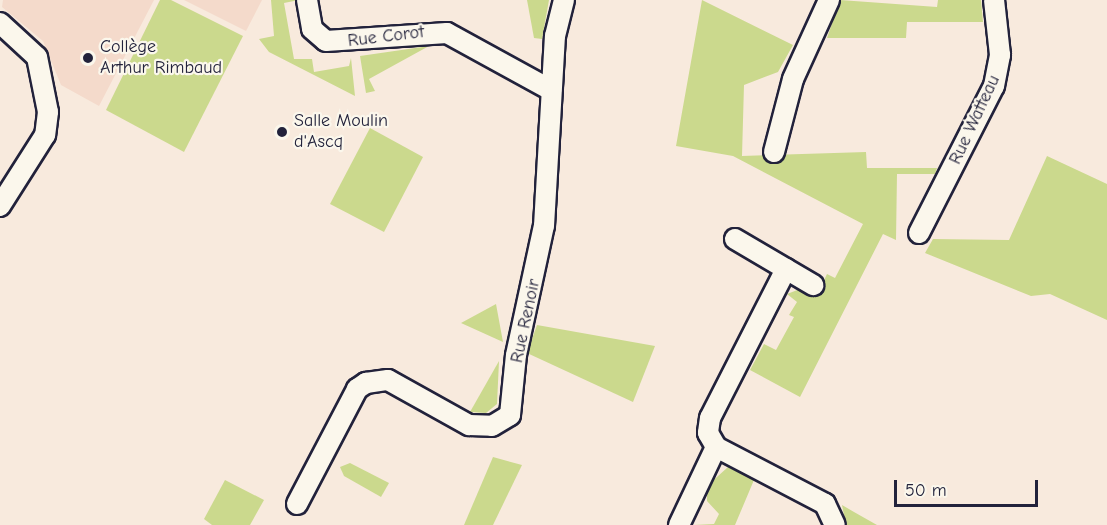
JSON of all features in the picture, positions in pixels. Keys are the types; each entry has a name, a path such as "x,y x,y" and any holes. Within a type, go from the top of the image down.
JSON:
{"street":[{"name":"Rue Corot","path":"307,0 312,28 326,41 447,33 551,90"},
{"name":"Rue Renoir","path":"297,504 357,389 366,383 388,380 469,425 492,426 510,415 516,355 544,226 551,90 564,0"},
{"path":"774,152 793,79 830,0"},
{"name":"Rue Watteau","path":"919,233 994,86 1000,55 994,0"},
{"path":"0,23 37,57 48,103 45,135 0,206"},
{"path":"735,240 813,285"},
{"path":"786,269 710,418 709,438 716,447 821,501 835,525"},
{"path":"679,525 716,447"}],"shaded area":[{"name":"Collège Arthur Rimbaud","path":"3,0 154,0 99,106 61,85 43,41 2,7"},
{"name":"Collège Arthur Rimbaud","path":"184,0 262,0 246,31"}],"green space":[{"path":"160,0 171,0 243,36 184,152 106,110"},
{"path":"271,0 299,0 284,3 294,59 312,59 314,72 349,66 351,58 355,96 269,52 259,39 274,36"},
{"path":"527,0 549,0 542,39 534,38"},
{"path":"702,0 793,45 778,72 744,85 742,156 866,152 867,168 937,168 935,174 897,174 896,240 883,234 800,397 750,370 764,344 776,350 794,317 789,315 797,302 787,294 800,289 816,297 827,274 835,278 863,224 733,156 676,146"},
{"path":"840,0 937,7 938,0 981,0 983,22 907,22 906,38 827,38"},
{"path":"429,46 369,79 375,91 366,93 360,56"},
{"path":"370,128 423,157 384,232 330,204"},
{"path":"1047,156 1107,184 1107,320 1050,294 1031,296 925,253 933,239 1009,240"},
{"path":"496,304 503,342 461,323 485,310"},
{"path":"537,325 655,346 633,402 527,353"},
{"path":"499,361 497,404 486,413 470,412"},
{"path":"493,457 522,465 493,525 464,525"},
{"path":"350,463 389,483 381,497 344,476 340,467"},
{"path":"728,467 754,480 735,525 694,525 714,524 719,514 707,501 707,486"},
{"path":"225,480 264,500 250,525 212,525 204,519"},
{"path":"842,505 854,512 877,525 846,525"}],"place":[{"name":"Collège Arthur Rimbaud","path":"88,58"},
{"name":"Salle Moulin d'Ascq","path":"282,132"}]}
